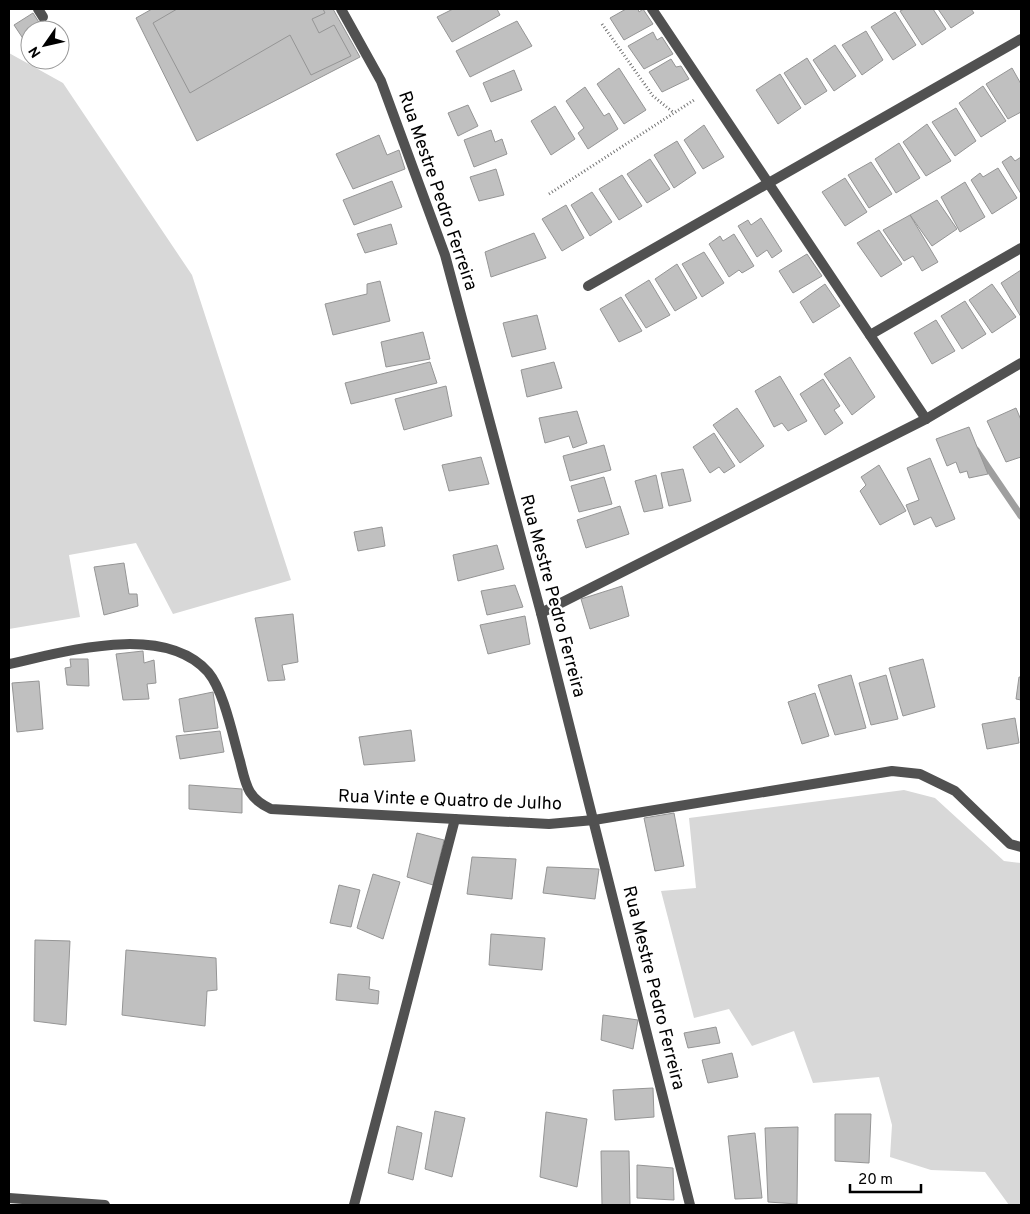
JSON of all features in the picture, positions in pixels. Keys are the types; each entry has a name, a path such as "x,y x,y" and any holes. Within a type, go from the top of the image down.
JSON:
{"street":[{"name":"Rua Mestre Pedro Ferreira","path":"341,9 382,81 445,255 541,613 690,1205"},
{"path":"652,9 926,419"},
{"path":"588,286 1021,39"},
{"path":"870,335 1021,248"},
{"path":"541,613 926,419 1021,363"},
{"name":"Rua Vinte e Quatro de Julho","path":"9,664 104,644 164,647 184,654 208,673 224,704 248,792 260,804 271,809 549,824 594,820 892,771 920,774 954,791 1010,844 1021,847"},
{"path":"354,1205 455,819"},
{"path":"9,1198 48,1203 105,1205"}],"path":[{"path":"602,24 653,96 674,113"},
{"path":"549,194 707,92"}],"shaded area":[{"path":"9,53 20,59 20,70 40,70 63,83 192,275 291,580 173,614 136,543 69,555 80,617 9,629"},
{"path":"904,790 935,798 1004,861 1021,863 1021,1205 1009,1205 985,1172 931,1170 890,1157 892,1125 879,1077 813,1083 794,1031 752,1046 729,1009 694,1018 661,891 696,888 689,818"}],"building":[{"path":"152,9 333,9 360,57 197,141 136,18"},
{"path":"177,9 323,9 325,13 312,19 319,33 334,25 351,56 311,75 290,35 190,93 153,23"},
{"path":"453,9 497,9 500,15 452,42 437,17"},
{"path":"626,9 638,9 639,12 643,9 653,24 624,40 610,18"},
{"path":"904,9 933,9 946,29 922,45 900,11"},
{"path":"938,9 971,9 974,13 951,28"},
{"path":"895,12 916,45 893,60 871,27"},
{"path":"33,13 38,20 22,20"},
{"path":"20,21 20,34 14,25"},
{"path":"517,21 532,46 470,77 456,51"},
{"path":"866,31 883,60 862,75 842,45"},
{"path":"653,32 657,40 662,37 673,54 644,69 628,46"},
{"path":"835,45 856,76 834,91 813,60"},
{"path":"807,58 827,91 805,105 784,73"},
{"path":"671,59 676,67 681,66 689,79 662,92 649,72"},
{"path":"619,68 646,110 624,124 597,84"},
{"path":"1012,68 1021,84 1021,112 1008,119 986,84"},
{"path":"514,70 522,90 491,102 483,83"},
{"path":"780,74 801,108 778,124 756,90"},
{"path":"983,86 1006,121 981,137 959,103"},
{"path":"585,87 604,116 609,113 618,129 588,149 578,133 584,128 566,101"},
{"path":"468,105 478,126 458,136 448,113"},
{"path":"555,106 575,139 551,155 531,121"},
{"path":"956,108 976,141 955,156 932,122"},
{"path":"927,124 951,161 926,176 903,142"},
{"path":"704,125 724,157 703,169 684,140"},
{"path":"491,130 495,142 502,139 507,154 474,167 464,140"},
{"path":"379,135 387,155 399,150 405,169 353,189 336,154"},
{"path":"677,141 696,173 674,188 654,155"},
{"path":"899,143 920,178 896,193 875,159"},
{"path":"1011,156 1015,161 1021,157 1021,194 1002,162"},
{"path":"650,159 670,189 647,203 627,174"},
{"path":"871,162 892,194 869,208 848,175"},
{"path":"998,168 1017,198 992,214 971,180 980,173 983,177"},
{"path":"496,169 504,195 479,201 470,177"},
{"path":"622,175 642,206 619,220 599,189"},
{"path":"845,178 867,212 845,226 822,192"},
{"path":"392,181 402,207 354,225 343,200"},
{"path":"965,182 985,217 960,232 941,197"},
{"path":"592,192 612,222 590,236 571,205"},
{"path":"937,200 957,229 932,246 910,215"},
{"path":"566,205 584,238 562,251 542,219"},
{"path":"910,215 938,262 922,271 913,256 904,261 883,230"},
{"path":"761,218 782,251 772,258 767,250 757,257 738,226 748,220 751,225"},
{"path":"391,224 397,244 365,253 357,234"},
{"path":"879,230 902,264 881,277 857,243"},
{"path":"534,233 546,258 491,277 485,252"},
{"path":"734,234 754,266 742,273 739,270 729,277 709,244 720,236 723,241"},
{"path":"704,252 724,283 702,297 682,264"},
{"path":"807,254 822,276 793,293 779,271"},
{"path":"677,264 697,298 675,311 655,279"},
{"path":"1021,270 1021,317 1001,283"},
{"path":"649,280 670,315 646,328 625,295"},
{"path":"380,281 390,321 333,335 325,304 367,294 367,284"},
{"path":"825,284 840,306 813,323 800,302"},
{"path":"992,284 1016,317 992,333 969,300"},
{"path":"621,297 642,331 619,342 600,309"},
{"path":"965,301 986,334 962,349 941,316"},
{"path":"537,315 546,349 512,357 503,323"},
{"path":"936,320 955,351 932,364 914,333"},
{"path":"423,332 430,359 386,367 381,342"},
{"path":"850,357 875,397 852,415 824,374"},
{"path":"430,362 437,383 351,404 345,383"},
{"path":"554,362 562,388 527,397 521,370"},
{"path":"780,376 807,421 788,431 782,423 774,427 755,391"},
{"path":"823,379 840,406 834,410 843,423 825,435 800,394"},
{"path":"446,386 452,416 404,430 395,399"},
{"path":"737,408 764,446 740,463 713,425"},
{"path":"1016,408 1021,420 1021,457 1006,462 987,421"},
{"path":"577,411 587,443 573,448 569,436 545,443 539,418"},
{"path":"969,427 988,474 969,478 967,471 960,473 956,462 947,466 936,439"},
{"path":"714,433 735,466 724,473 719,467 710,473 693,447"},
{"path":"604,445 611,470 570,481 563,456"},
{"path":"481,457 489,484 449,491 442,465"},
{"path":"930,458 955,519 936,527 931,517 914,525 906,505 919,500 907,468"},
{"path":"879,465 906,511 880,525 860,491 866,485 861,477"},
{"path":"683,469 691,501 669,506 661,473"},
{"path":"656,475 663,508 644,512 635,481"},
{"path":"604,477 612,504 579,512 571,486"},
{"path":"620,506 629,534 586,548 577,520"},
{"path":"382,527 385,546 358,551 354,532"},
{"path":"497,545 504,569 458,581 453,555"},
{"path":"124,563 129,594 137,594 138,606 104,615 94,567"},
{"path":"515,585 523,607 487,615 481,591"},
{"path":"622,586 629,616 590,629 581,599"},
{"path":"293,614 298,662 282,665 285,680 268,681 255,618"},
{"path":"525,616 530,644 488,654 480,625"},
{"path":"143,651 144,663 154,660 156,683 147,684 149,699 123,700 116,654"},
{"path":"70,659 88,659 89,686 67,685 65,668 71,667"},
{"path":"923,659 935,707 903,716 889,668"},
{"path":"851,675 866,728 835,735 818,685"},
{"path":"886,675 898,719 871,725 859,683"},
{"path":"1019,677 1021,677 1021,700 1016,699"},
{"path":"39,681 43,729 17,732 12,683"},
{"path":"213,692 218,728 184,732 179,699"},
{"path":"815,693 829,736 802,744 788,702"},
{"path":"1015,718 1019,743 987,749 982,724"},
{"path":"411,730 415,761 364,765 359,737"},
{"path":"220,731 224,752 180,759 176,736"},
{"path":"189,785 242,789 242,813 189,809"},
{"path":"674,813 684,866 655,871 644,818"},
{"path":"417,833 444,840 433,885 407,877"},
{"path":"472,857 516,859 512,899 467,894"},
{"path":"547,867 599,869 595,899 543,893"},
{"path":"373,874 400,882 383,939 357,928"},
{"path":"339,885 360,890 351,927 330,923"},
{"path":"491,934 545,938 542,970 489,965"},
{"path":"35,940 70,941 66,1025 34,1021"},
{"path":"126,950 216,958 217,990 207,991 205,1026 122,1015"},
{"path":"338,974 370,977 369,989 379,991 378,1004 336,1000"},
{"path":"603,1015 638,1020 633,1049 601,1040"},
{"path":"716,1027 720,1043 688,1048 684,1033"},
{"path":"732,1053 738,1077 708,1083 702,1060"},
{"path":"653,1088 654,1117 615,1120 613,1090"},
{"path":"435,1111 465,1118 452,1177 425,1169"},
{"path":"546,1112 587,1119 577,1187 540,1177"},
{"path":"835,1114 871,1114 869,1163 835,1161"},
{"path":"397,1126 422,1133 413,1180 388,1173"},
{"path":"798,1127 797,1204 768,1202 765,1128"},
{"path":"755,1133 762,1198 735,1199 728,1136"},
{"path":"601,1151 629,1151 630,1205 602,1205"},
{"path":"637,1165 673,1168 674,1200 637,1198"}],"waterway":[{"path":"976,450 1021,516"}]}
